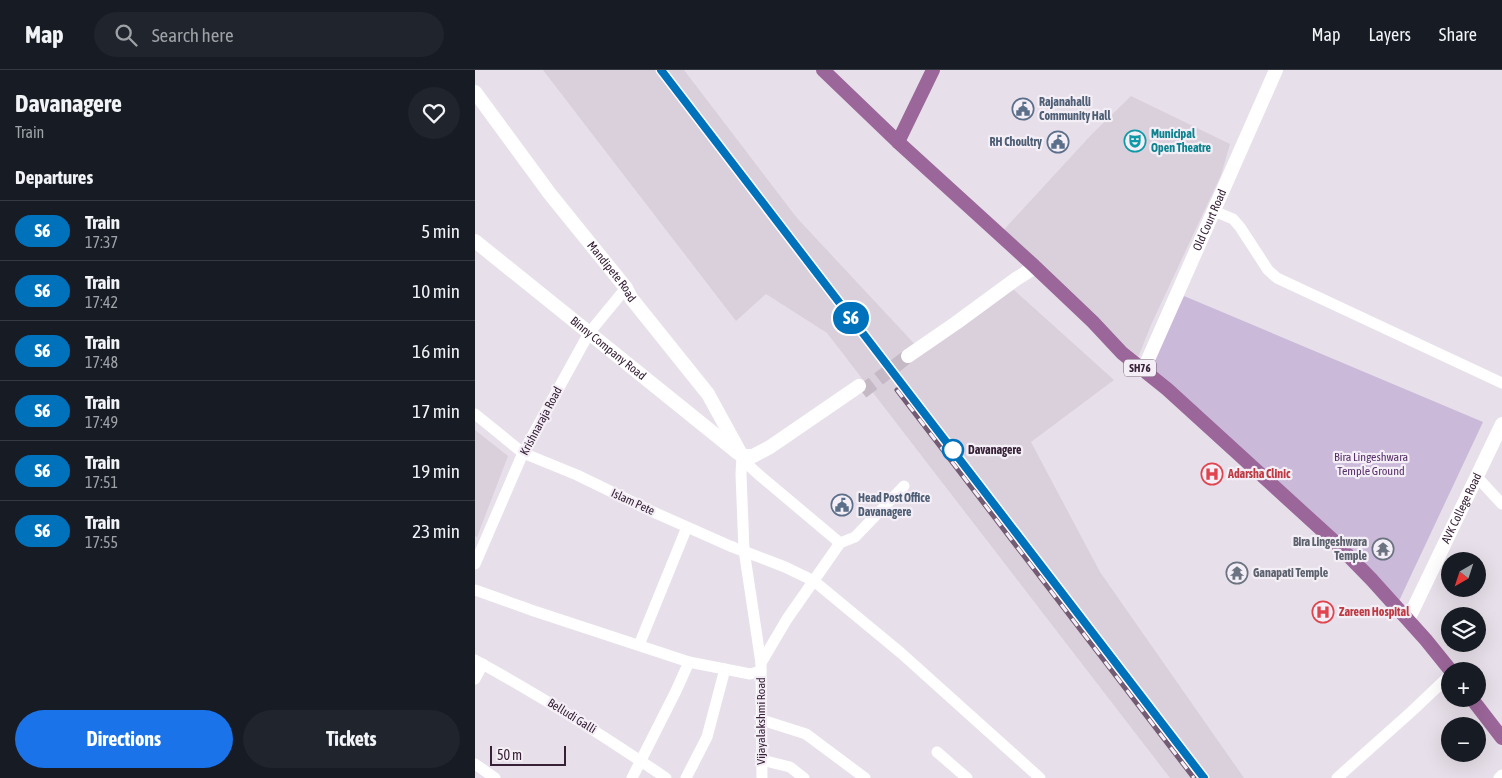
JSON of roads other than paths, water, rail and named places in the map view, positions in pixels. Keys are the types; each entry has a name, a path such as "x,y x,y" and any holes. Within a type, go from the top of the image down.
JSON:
{"main road":[{"name":"SH76","path":"823,70 898,142 1034,266 1093,322 1122,353 1167,390 1335,542 1373,580 1441,662"},
{"path":"898,142 933,70"},
{"name":"Old Court Road","path":"1143,371 1276,70"},
{"name":"Mandipete Road","path":"475,92 550,194 708,394 744,459"},
{"name":"Binny Company Road","path":"475,241 744,459"},
{"path":"907,354 1012,276 1034,266"},
{"path":"744,459 770,447 860,389"},
{"name":"AVK College Road","path":"1408,620 1502,424"},
{"path":"1478,707 1502,738"}],"street":[{"path":"1213,211 1233,219 1268,270 1277,278 1502,383"},
{"name":"Krishnaraja Road","path":"475,564 523,452 589,333 626,288"},
{"name":"Islam Pete","path":"475,414 523,452 687,527 785,567 814,581 901,653 1040,778"},
{"path":"744,459 758,474 840,543"},
{"name":"Vijayalakshmi Road","path":"744,459 741,474 744,550 761,667 762,778"},
{"path":"1477,477 1502,504"},
{"path":"475,590 689,662 750,674 761,667 787,619 840,543 855,537 904,486"},
{"path":"639,645 687,527"},
{"path":"475,679 479,662"},
{"name":"Belludi Galli","path":"479,662 520,684 609,739 666,778"},
{"path":"632,778 677,691 689,662"},
{"path":"686,778 707,737 725,669"},
{"path":"1337,778 1411,712 1441,682"},
{"path":"762,720 806,734 865,778"},
{"path":"937,752 967,778"},
{"path":"762,760 789,767 804,778"},
{"path":"475,764 495,778"}],"tunnel":[{"path":"862,392 908,356"}],"railway":[{"path":"661,70 1204,778"},
{"path":"897,390 1194,778"}],"train":[{"name":"S6","path":"661,70 1204,778"}],"place":[{"name":"Rajanahalli Community Hall","path":"1023,109"},
{"name":"Municipal Open Theatre","path":"1135,141"},
{"name":"RH Choultry","path":"1058,142"},
{"name":"Davanagere","path":"953,450"},
{"name":"Adarsha Clinic","path":"1212,474"},
{"name":"Head Post Office Davanagere","path":"842,505"},
{"name":"Bira Lingeshwara Temple","path":"1383,549"},
{"name":"Ganapati Temple","path":"1237,573"},
{"name":"Zareen Hospital","path":"1323,612"}],"park label":[{"name":"Bira Lingeshwara Temple Ground","path":"1371,464"}]}
